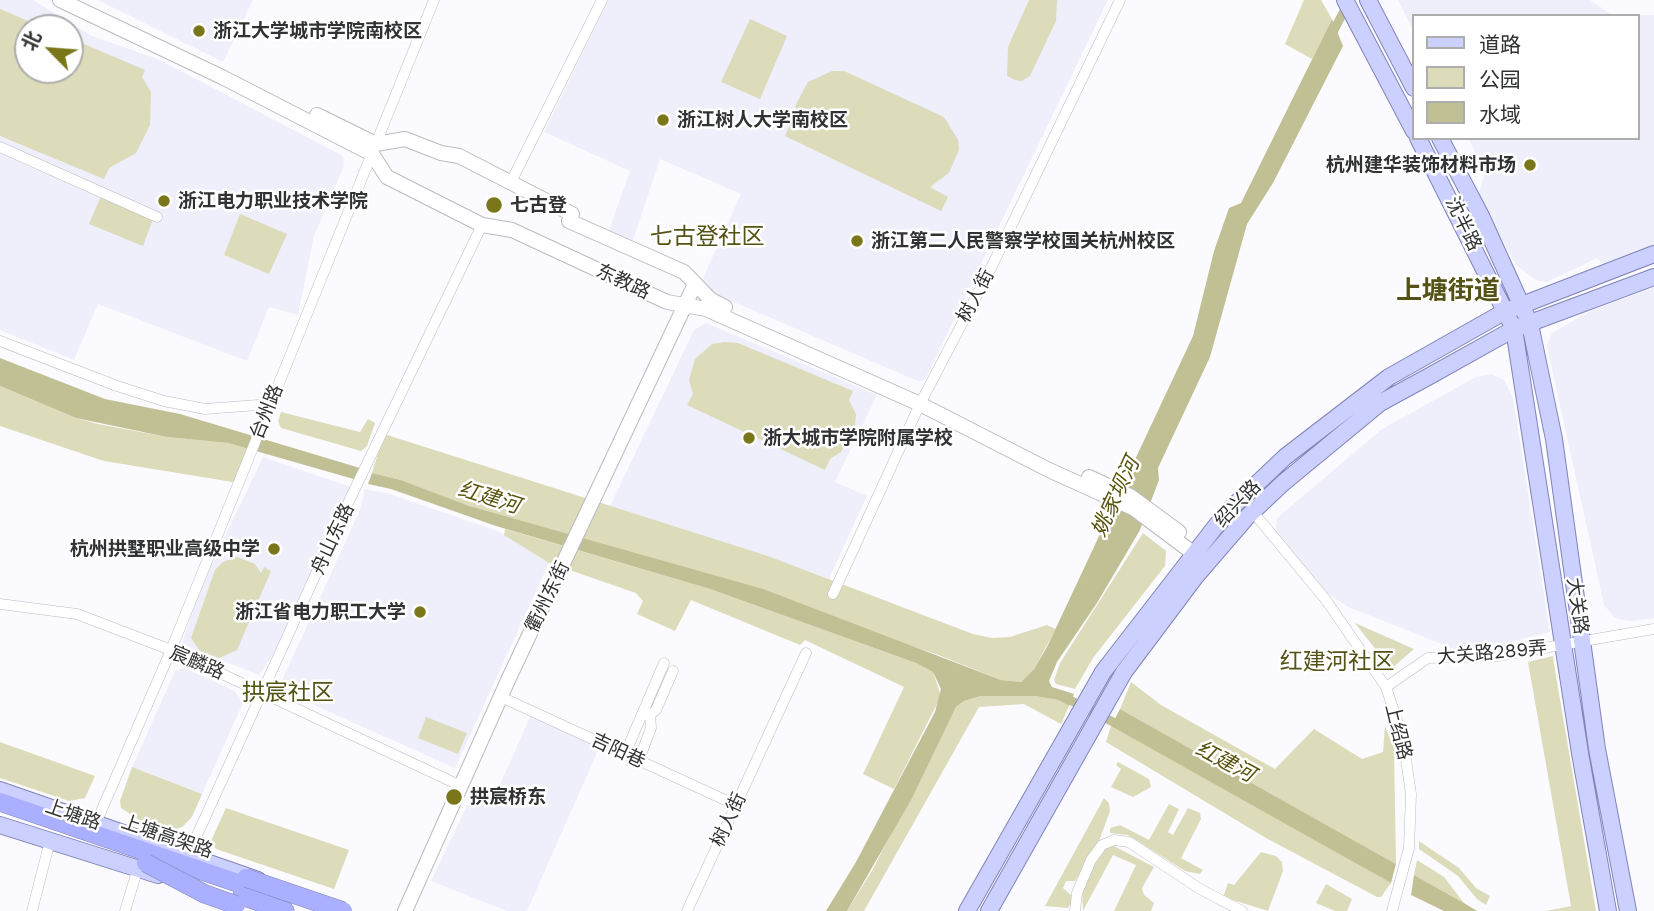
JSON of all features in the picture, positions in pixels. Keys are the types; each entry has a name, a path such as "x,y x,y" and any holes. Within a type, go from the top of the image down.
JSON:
{"highway":[{"name":"上塘高架路","path":"0,802 144,861 321,911"},
{"name":"上塘高架路","path":"0,814 285,911"},
{"path":"144,861 205,894 254,911"},
{"path":"144,861 218,869 343,911"}],"main road":[{"path":"1368,0 1412,84"},
{"path":"1347,5 1412,127"},
{"name":"沈半路","path":"1419,140 1451,199 1504,312"},
{"name":"沈半路","path":"1441,140 1522,303"},
{"name":"绍兴路","path":"967,911 1103,672 1226,513 1285,457 1389,377 1522,303 1654,254"},
{"name":"绍兴路","path":"989,911 1124,672 1206,564 1253,512 1380,403 1522,327 1654,277"},
{"name":"大关路","path":"1522,303 1522,327 1564,646 1608,911"},
{"name":"大关路","path":"1504,312 1522,327 1554,439 1597,749 1628,911"},
{"name":"上塘路","path":"0,790 343,911"},
{"name":"上塘路","path":"0,825 50,841 144,861 264,911"}],"street":[{"name":"东教路","path":"60,0 374,149 405,139 440,153 459,156 572,214 569,221 684,272 711,300 922,401 1049,470 1091,483 1181,540 1206,564"},
{"name":"东教路","path":"76,0 374,149 387,177 482,225 512,230 667,302 706,309 922,401"},
{"name":"台州路","path":"96,823 171,650 434,0"},
{"path":"511,182 602,0"},
{"path":"1106,0 1118,3"},
{"name":"树人街","path":"833,594 922,401 990,270 1118,3"},
{"path":"0,148 157,217"},
{"name":"舟山东路","path":"188,855 351,499 482,225"},
{"name":"衢州东街","path":"405,911 501,697 695,284"},
{"path":"0,341 164,401 205,409 271,404"},
{"name":"上绍路","path":"1253,512 1326,600 1386,687 1403,739 1411,794 1409,848 1392,911"},
{"name":"宸麟路","path":"0,604 77,614 171,650 461,786"},
{"name":"大关路289弄","path":"1386,687 1428,658 1498,656 1654,629"},
{"name":"树人街","path":"687,911 806,653"},
{"path":"625,754 664,663"},
{"path":"639,760 651,728 650,715 673,671"},
{"name":"吉阳巷","path":"501,697 736,805"},
{"path":"1075,911 1077,893 1091,860 1102,845 1114,840 1129,842 1200,890 1242,911"},
{"path":"33,911 50,841"},
{"path":"125,911 144,861"}],"shaded area":[{"name":"浙江电力职业技术学院","path":"0,0 33,0 56,14 14,14 14,84 84,84 84,31 158,59 343,156 344,166 314,236 298,315 269,307 247,361 98,304 74,360 0,330"},
{"name":"浙江大学城市学院南校区","path":"98,0 253,0 223,62"},
{"path":"608,0 1108,0 926,378 920,382 699,287 741,194 660,159 633,240 609,230 630,171 544,132"},
{"path":"1398,0 1590,0 1611,14 1412,14 1412,28"},
{"path":"1640,15 1654,15 1654,245 1602,264 1597,258 1547,282 1537,281 1516,265 1478,196 1485,172 1469,140 1640,140"},
{"path":"1654,287 1654,618 1631,621 1615,618 1604,605 1547,346 1552,333 1588,312"},
{"name":"浙大城市学院附属学校","path":"706,323 877,395 835,482 867,496 829,579 768,556 610,506 694,330"},
{"path":"1491,374 1504,380 1513,398 1550,632 1474,651 1457,650 1348,607 1321,589 1275,533 1277,518 1382,429 1476,377"},
{"name":"杭州拱墅职业高级中学","path":"263,457 354,488 295,623 259,675 182,644 200,588"},
{"name":"浙江省电力职工大学","path":"365,489 390,494 500,532 549,563 455,768 278,689 360,510"},
{"path":"184,668 235,691 243,703 202,794 132,767 175,671"},
{"path":"531,715 600,746 527,911 507,911 431,881 476,787 493,794 498,789"}],"green space":[{"path":"1029,0 1057,0 1056,21 1030,76 1022,81 1007,76 1008,47"},
{"path":"1304,0 1321,0 1332,19 1312,59 1285,44"},
{"path":"0,9 14,15 14,84 84,84 84,44 145,70 142,77 151,92 150,125 136,153 109,168 104,179 0,136"},
{"path":"750,19 787,36 760,99 721,82"},
{"path":"832,71 844,71 944,117 958,140 959,150 949,173 930,187 948,197 941,211 785,136 790,125 795,127 796,104 808,82"},
{"path":"101,196 153,219 143,246 89,224"},
{"path":"240,214 287,234 269,274 224,255"},
{"path":"738,343 853,391 849,400 856,414 855,425 841,452 830,459 825,470 687,405 693,394 689,380 695,359 712,344"},
{"path":"0,386 76,418 98,424 167,437 228,443 252,450 239,483 104,461 0,426"},
{"path":"281,412 360,432 368,419 375,423 367,446 361,451 281,428 278,421"},
{"path":"384,434 768,556 973,634 992,638 1010,637 1047,625 1056,629 1034,669 1021,682 1001,680 936,654 468,506 401,480 372,473"},
{"path":"505,529 710,589 916,663 933,672 941,696 894,789 863,774 904,687 805,640 800,645 691,600 675,631 637,614 643,601 636,593 549,563 504,535"},
{"path":"1143,533 1166,551 1165,566 1093,658 1075,689 1056,684 1054,680 1060,663"},
{"path":"237,557 255,564 261,573 264,567 271,571 237,650 219,658 200,651 191,638 215,570 223,562"},
{"path":"1355,623 1414,649 1391,669"},
{"path":"1553,656 1596,911 1546,911 1571,906 1528,662"},
{"path":"1131,682 1161,705 1275,769 1314,729 1362,759 1383,752 1385,726 1394,748 1396,864 1120,709"},
{"path":"981,696 1035,696 1058,700 1069,706 1061,724 1024,704 979,707 864,911 847,911 873,869 956,707 964,701"},
{"path":"426,717 467,733 458,754 418,738"},
{"path":"1111,726 1391,883 1381,897 1377,897 1266,838 1106,742"},
{"path":"0,742 95,776 85,798 69,801 0,778"},
{"path":"1118,762 1149,779 1151,787 1133,797 1111,787 1121,769 1116,765"},
{"path":"132,767 202,794 192,817 182,827 169,831 144,823 121,808 120,801"},
{"path":"1104,798 1109,803 1110,811 1098,844 1075,881 1066,881 1063,888 1073,897 1072,902 1068,908 1045,906"},
{"path":"1169,804 1179,809 1168,832 1173,835 1188,808 1200,813 1201,819 1181,858 1203,870 1200,874 1185,871 1128,835 1110,833 1110,828 1120,825 1149,840"},
{"path":"226,808 349,850 334,889 216,849 211,841"},
{"path":"1419,841 1459,868 1476,888 1490,896 1486,905 1477,899 1458,876 1419,849"},
{"path":"1114,846 1154,867 1142,888 1144,895 1154,903 1151,911 1114,911 1136,865 1113,855 1083,911 1082,890 1096,860 1107,847"},
{"path":"1261,852 1276,856 1282,862 1283,871 1268,911 1223,897 1228,883 1234,885"},
{"path":"1417,860 1444,877 1464,903 1414,875"},
{"path":"1326,884 1352,899 1347,911 1335,911 1316,903"}],"water":[{"path":"1332,19 1343,46 1273,183 1247,224 1210,357 1158,468 1159,480 1140,530 1097,603 1057,662 1049,681 1052,687 1074,694 1069,706 1058,700 1035,696 981,696 964,701 956,707 911,800 847,911 826,911 856,862 935,712 941,689 933,672 916,663 710,589 496,526 391,489 368,484 372,473 401,480 469,506 763,589 1001,680 1021,682 1034,669 1047,647 1193,336 1214,251 1229,208 1241,203"},
{"path":"0,358 105,399 180,414 360,468 357,480 228,443 167,437 76,418 0,386"},
{"path":"1120,709 1396,864 1391,883 1111,726"},
{"path":"1414,875 1477,911 1444,911 1411,895"}],"waterway":[{"name":"姚家坝河","path":"1331,36 1347,5"},
{"name":"红建河","path":"1062,696 1121,726"}],"place":[{"name":"浙江大学城市学院南校区","path":"199,31"},
{"name":"浙江树人大学南校区","path":"663,120"},
{"name":"杭州建华装饰材料市场","path":"1530,165"},
{"name":"浙江电力职业技术学院","path":"164,201"},
{"name":"七古登","path":"494,205"},
{"name":"浙江第二人民警察学校国关杭州校区","path":"857,241"},
{"name":"浙大城市学院附属学校","path":"749,438"},
{"name":"杭州拱墅职业高级中学","path":"274,549"},
{"name":"浙江省电力职工大学","path":"420,612"},
{"name":"拱宸桥东","path":"454,797"}],"district":[{"name":"七古登社区","path":"707,237"},
{"name":"上塘街道","path":"1448,291"},
{"name":"红建河社区","path":"1337,662"},
{"name":"拱宸社区","path":"288,693"}]}
